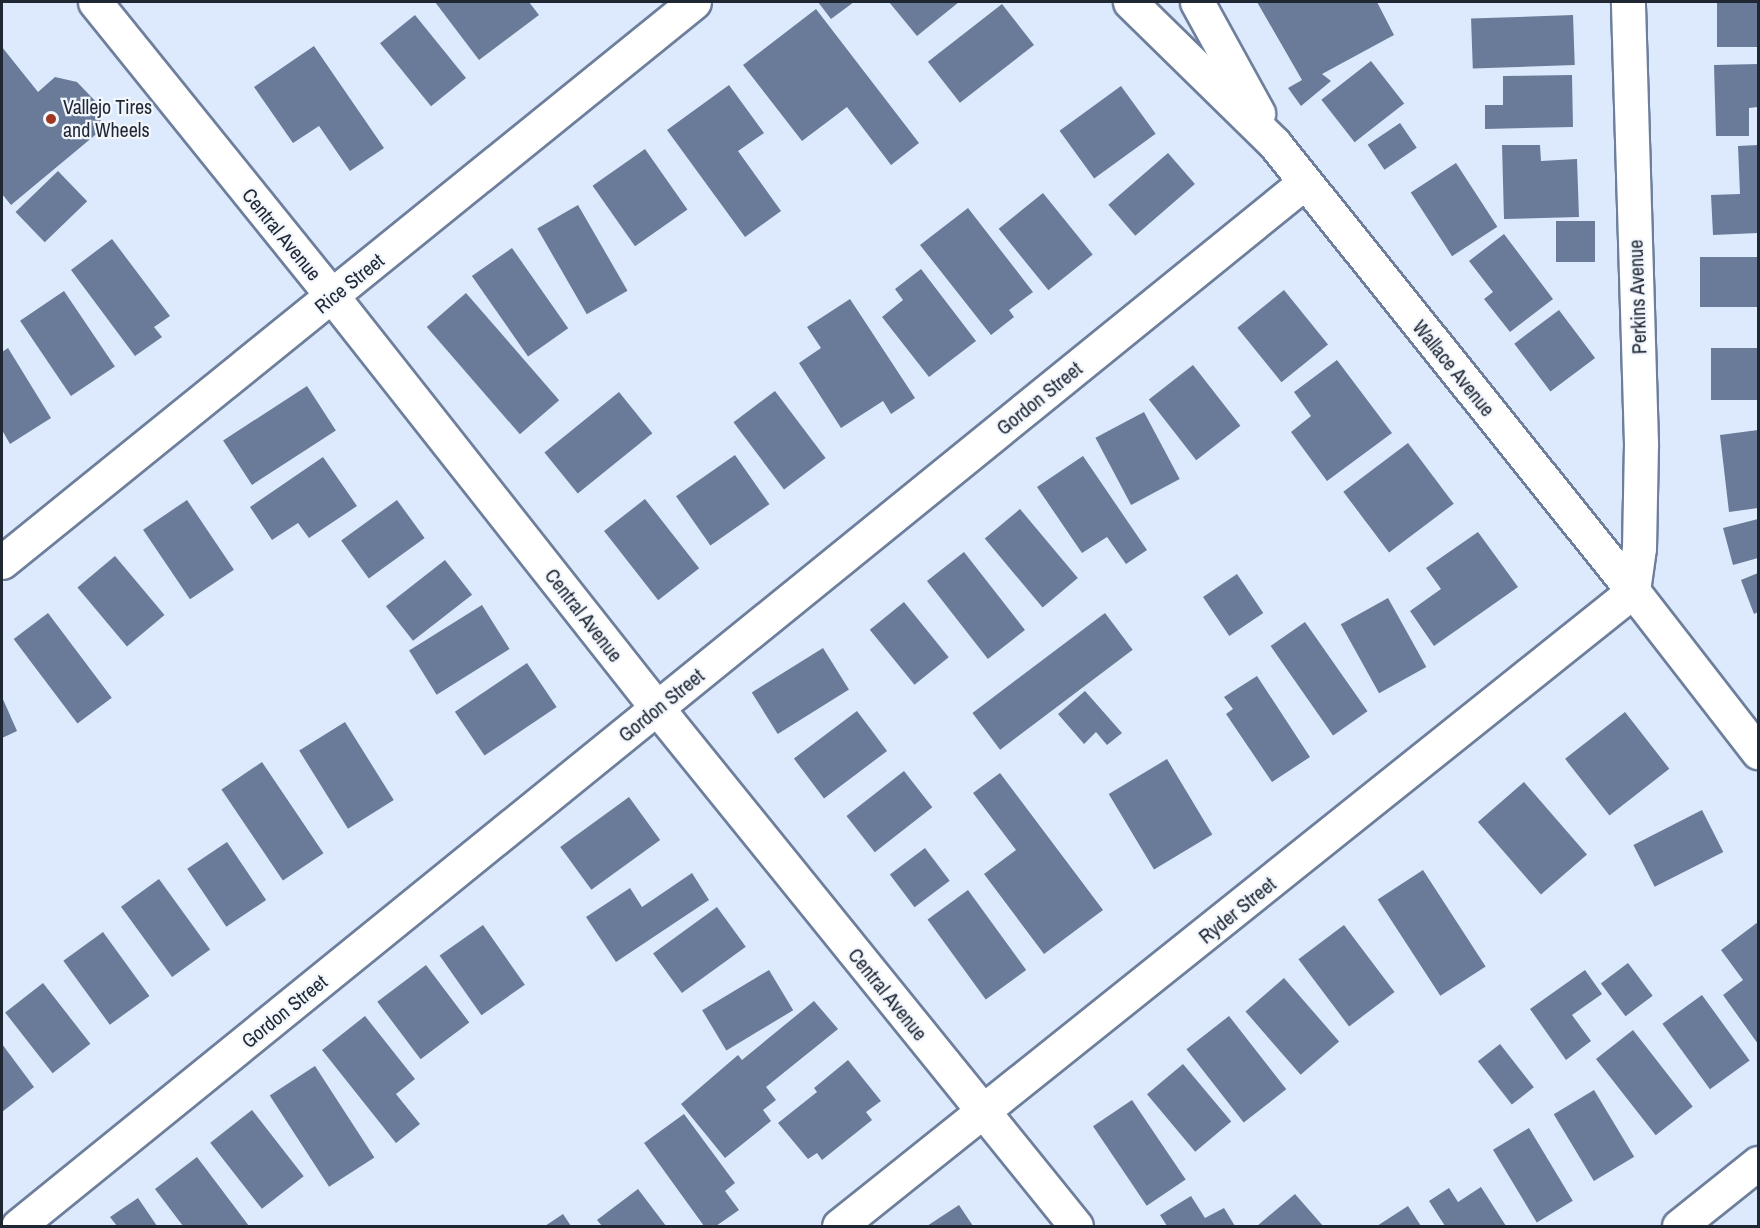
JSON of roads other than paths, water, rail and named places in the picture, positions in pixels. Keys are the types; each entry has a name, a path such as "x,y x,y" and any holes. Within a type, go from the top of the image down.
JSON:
{"street":[{"name":"Central Avenue","path":"95,2 332,296 657,708 1076,1227"},
{"name":"Rice Street","path":"2,562 694,2"},
{"name":"Wallace Avenue","path":"1130,2 1274,143 1633,591 1758,752"},
{"path":"1197,2 1274,143"},
{"name":"Perkins Avenue","path":"1628,2 1641,443 1639,548 1633,591"},
{"name":"Gordon Street","path":"18,1227 1305,182"},
{"name":"Ryder Street","path":"839,1227 1633,591"},
{"path":"1680,1227 1758,1163"}],"place":[{"name":"Vallejo Tires and Wheels","path":"51,119"}]}
